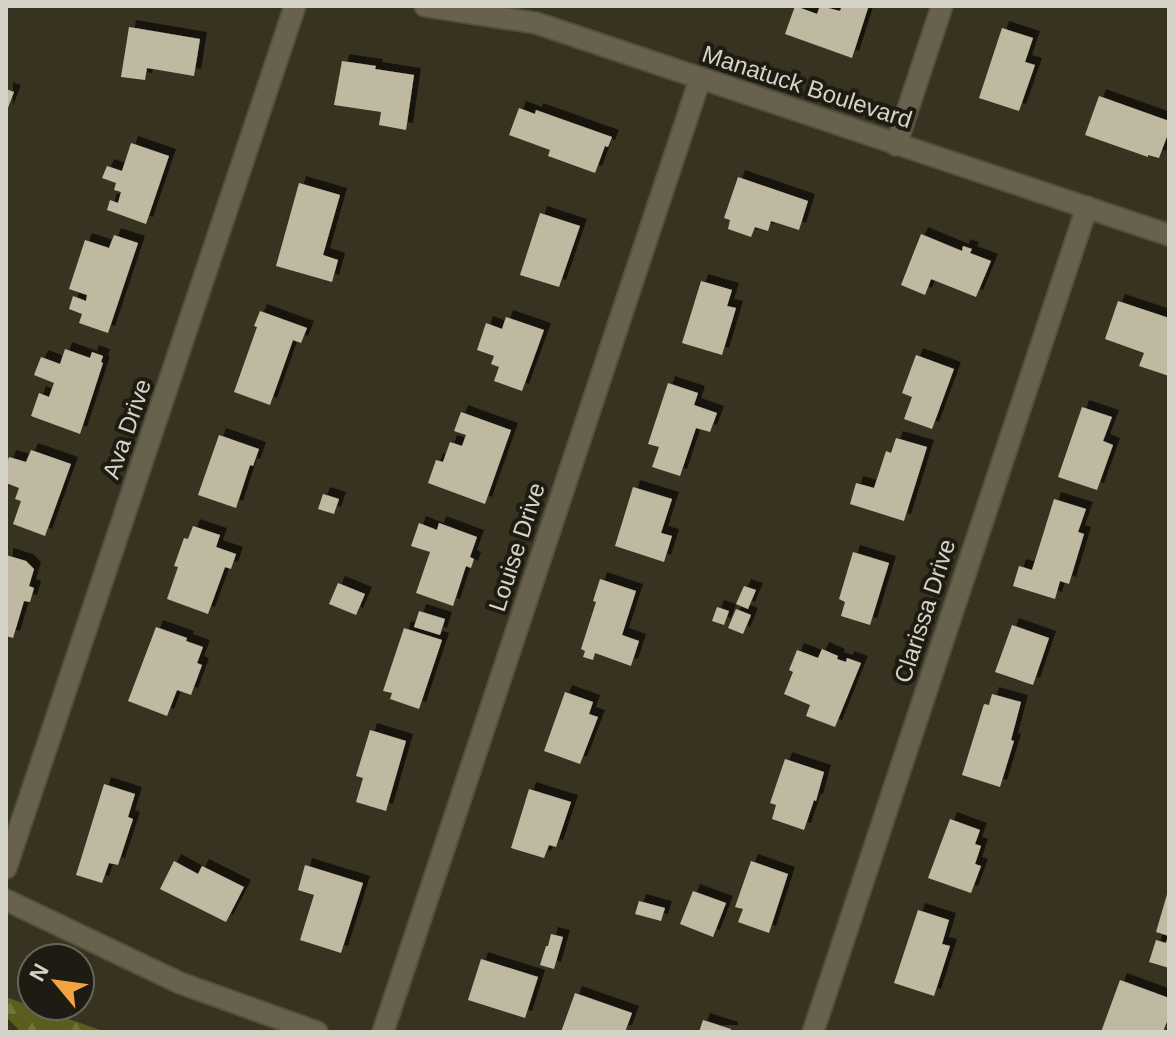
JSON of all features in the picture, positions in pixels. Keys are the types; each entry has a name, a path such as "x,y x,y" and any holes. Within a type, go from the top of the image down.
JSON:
{"street":[{"name":"Ava Drive","path":"6,868 295,6"},
{"name":"Manatuck Boulevard","path":"425,6 536,23 1169,235"},
{"path":"896,145 942,6"},
{"name":"Louise Drive","path":"383,1032 700,79"},
{"name":"Clarissa Drive","path":"813,1032 1087,207"},
{"path":"6,900 180,983 317,1032"}],"green space":[{"path":"6,997 16,1000 16,1022 77,1022 106,1032 21,1032 6,1017"}],"building":[{"path":"795,6 817,14 820,6 840,11 842,6 868,8 852,58 785,34"},
{"path":"129,27 200,39 194,76 147,68 145,80 121,77"},
{"path":"1002,28 1033,38 1025,62 1035,65 1019,111 979,98"},
{"path":"342,61 414,75 406,130 379,125 381,112 334,105"},
{"path":"6,89 14,92 6,113"},
{"path":"1099,96 1169,121 1169,131 1159,158 1085,135"},
{"path":"519,108 535,114 536,110 612,137 608,147 605,146 595,173 548,156 550,150 509,135"},
{"path":"131,143 169,156 146,224 107,210 110,200 118,203 121,192 114,190 116,183 102,178 107,166 122,171"},
{"path":"738,177 808,201 799,230 771,221 768,231 755,227 751,237 728,229 730,220 724,218"},
{"path":"299,183 340,195 323,255 338,260 332,282 276,266"},
{"path":"540,213 580,226 559,287 520,275"},
{"path":"921,234 962,251 963,246 972,249 970,253 991,261 976,297 931,279 925,295 901,285"},
{"path":"114,235 138,243 108,333 79,323 82,314 69,309 73,296 86,301 87,295 69,289 85,240 109,248"},
{"path":"701,281 732,290 727,306 736,308 722,355 682,343"},
{"path":"1118,301 1169,318 1169,376 1139,366 1144,353 1105,339"},
{"path":"260,311 307,328 301,343 293,340 270,405 234,392"},
{"path":"506,317 544,330 522,391 494,381 499,367 491,364 494,356 477,350 486,323 502,329"},
{"path":"65,349 90,358 92,352 103,356 80,434 31,416 39,393 49,397 54,383 34,375 41,357 60,364"},
{"path":"916,355 954,369 932,429 904,419 912,397 902,393"},
{"path":"668,383 698,393 694,405 717,413 710,432 696,428 680,476 652,467 659,447 648,444"},
{"path":"1082,407 1112,417 1103,441 1113,445 1097,490 1058,477"},
{"path":"461,412 511,430 485,504 428,483 436,460 443,462 450,442 462,446 466,435 454,431"},
{"path":"219,435 259,449 253,466 250,465 236,508 198,495"},
{"path":"896,438 927,447 904,521 850,504 856,483 874,488 886,451 891,453"},
{"path":"31,450 71,464 45,536 13,524 21,501 15,499 19,488 6,483 9,457 26,462"},
{"path":"633,487 672,499 661,533 672,536 664,562 615,546"},
{"path":"323,494 339,499 334,514 318,509"},
{"path":"1054,499 1086,509 1078,532 1084,534 1069,584 1060,581 1055,599 1013,586 1019,566 1032,570"},
{"path":"419,523 437,530 439,523 477,537 470,557 474,559 471,568 466,566 453,606 416,593 430,552 411,546"},
{"path":"193,526 220,535 216,547 236,554 231,569 225,567 208,614 167,599 178,567 174,566 184,538 188,539"},
{"path":"853,552 889,563 870,625 841,616 845,602 839,599"},
{"path":"6,555 26,561 34,569 29,586 34,588 30,602 24,601 13,638 6,636"},
{"path":"600,579 636,591 622,635 639,641 631,666 595,653 593,660 583,657 585,651 581,649"},
{"path":"338,583 365,594 356,615 329,604"},
{"path":"744,586 756,590 748,609 736,604"},
{"path":"717,607 729,611 724,625 712,621"},
{"path":"736,609 751,615 743,634 728,628"},
{"path":"419,611 445,619 440,635 414,627"},
{"path":"1012,625 1049,638 1033,685 995,672"},
{"path":"156,627 203,647 197,663 202,665 191,695 177,690 167,716 128,701"},
{"path":"404,628 442,640 419,709 390,699 392,693 383,691"},
{"path":"822,649 838,656 837,659 846,662 847,658 861,663 835,727 806,716 810,705 784,694 797,650 818,658"},
{"path":"565,692 593,702 589,714 598,717 580,764 544,751"},
{"path":"992,694 1021,702 1011,740 1014,741 1000,787 962,775 984,704 989,705"},
{"path":"370,730 406,741 386,811 356,802 363,778 356,776"},
{"path":"785,759 824,772 804,830 772,819 776,805 770,803"},
{"path":"104,784 135,794 128,817 133,819 118,865 109,863 102,883 76,875"},
{"path":"529,789 571,802 556,847 549,845 544,858 511,848"},
{"path":"950,819 980,830 975,844 981,846 975,864 981,866 971,893 928,878"},
{"path":"174,861 198,874 202,866 244,887 226,922 160,889"},
{"path":"751,861 788,874 769,933 738,922 743,909 735,907"},
{"path":"305,865 363,883 341,953 300,940 314,895 298,890"},
{"path":"693,891 726,903 713,937 680,924"},
{"path":"1169,891 1169,936 1156,932"},
{"path":"639,901 665,908 661,921 635,914"},
{"path":"918,910 949,920 942,944 950,946 934,996 894,983"},
{"path":"551,934 563,937 554,969 540,965"},
{"path":"1168,936 1169,968 1149,962 1156,940 1166,943"},
{"path":"481,959 538,977 525,1018 468,1000"},
{"path":"1120,980 1169,998 1169,1016 1163,1032 1101,1032"},
{"path":"575,993 632,1013 625,1032 561,1032"},
{"path":"703,1020 731,1029 731,1032 699,1032"}]}
